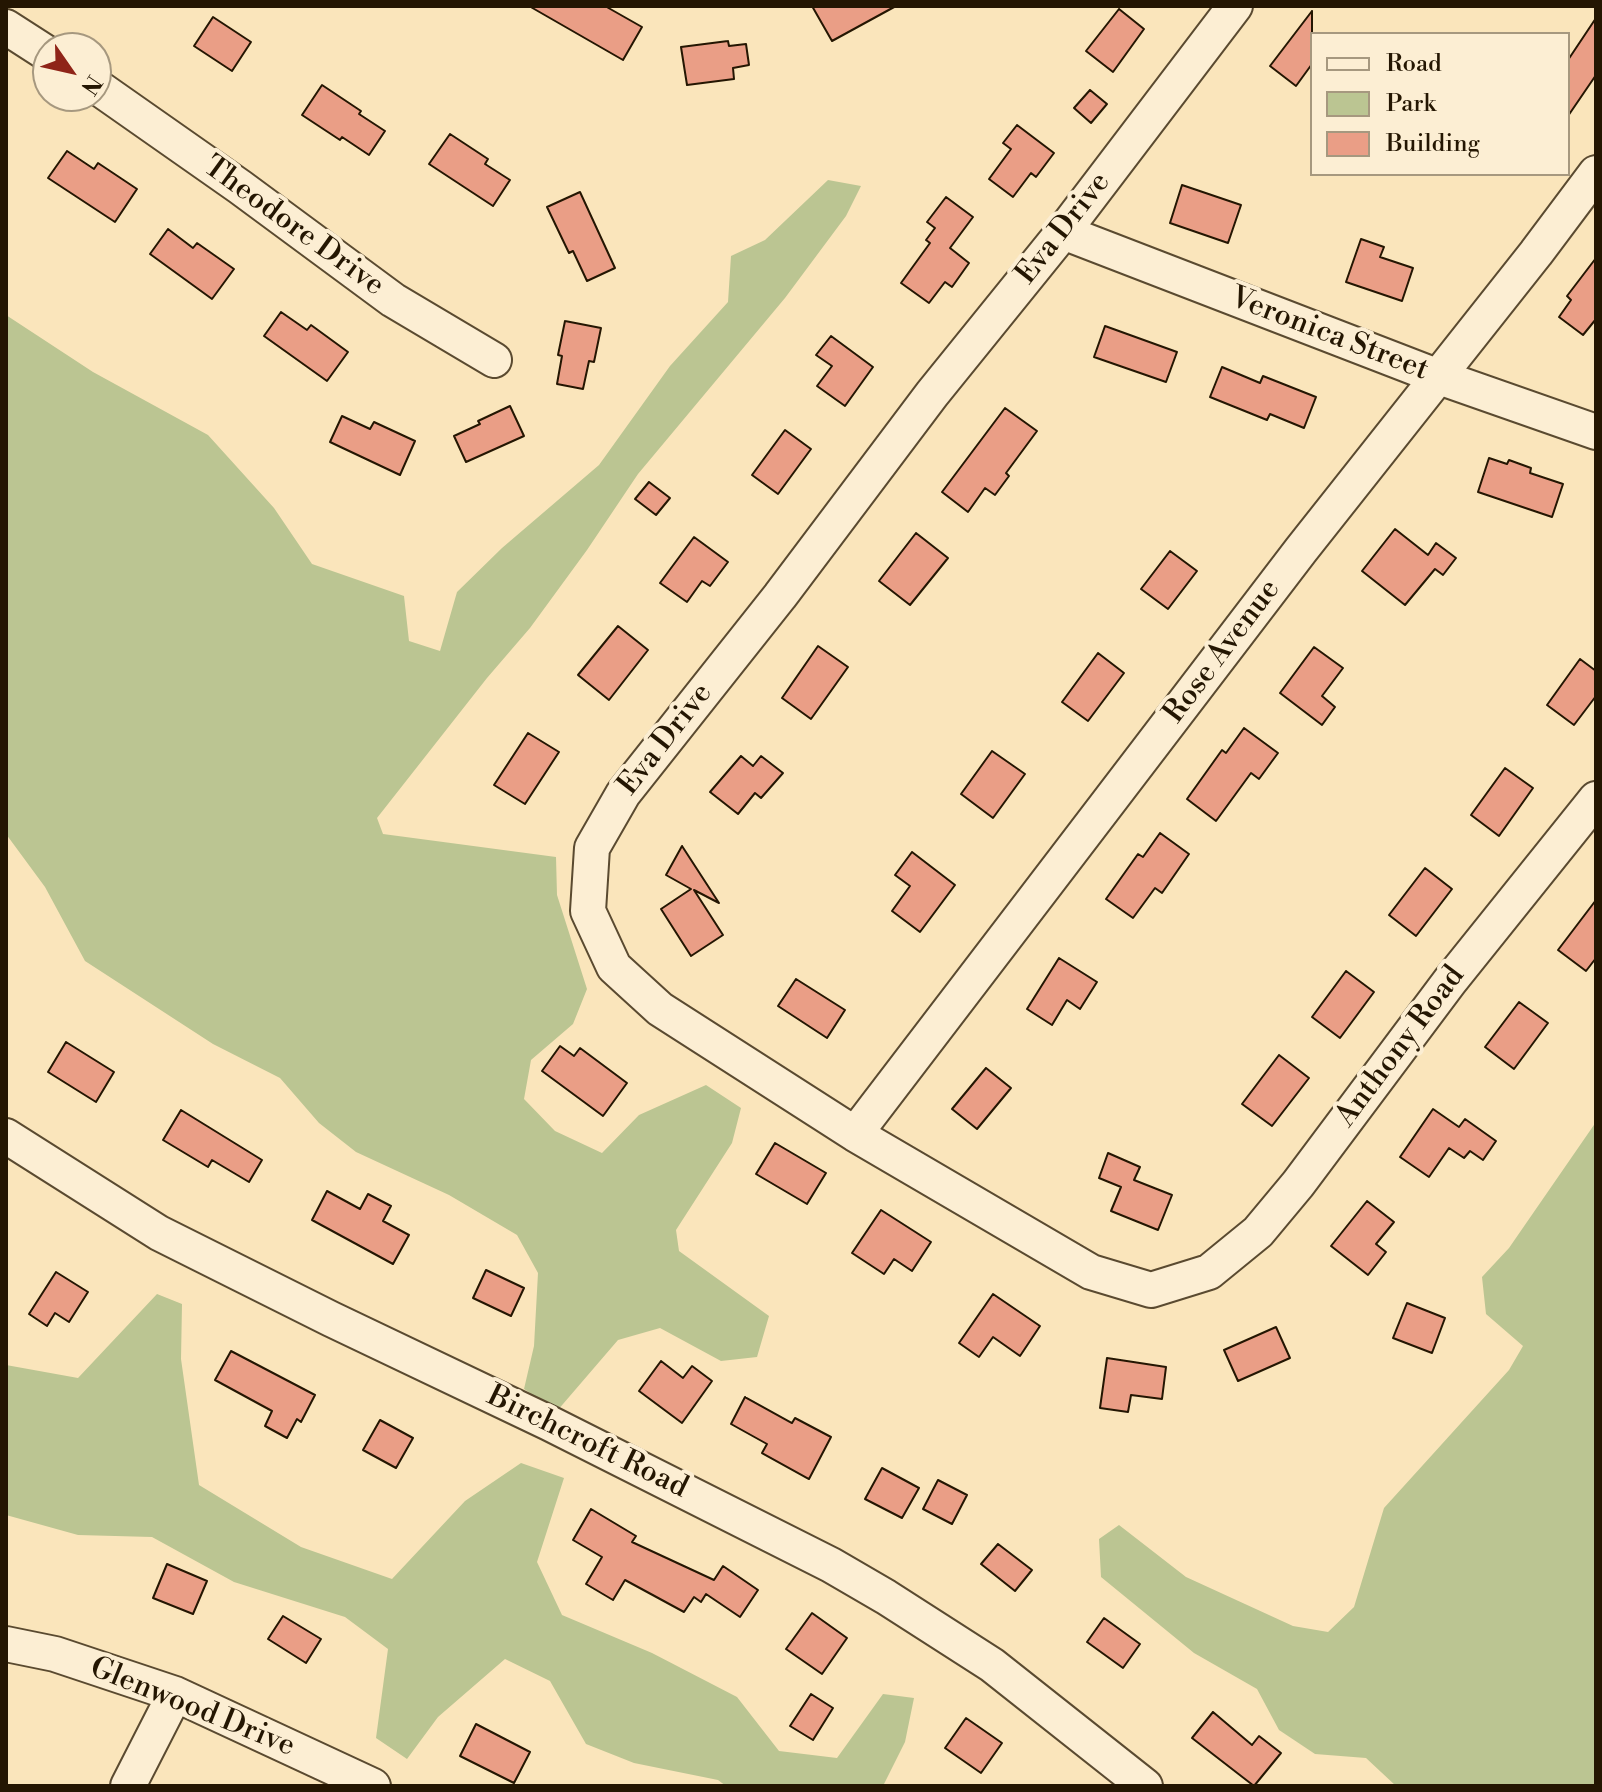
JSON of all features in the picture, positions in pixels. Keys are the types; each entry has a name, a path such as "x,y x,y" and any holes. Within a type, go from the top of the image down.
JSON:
{"street":[{"path":"6,13 11,6"},
{"name":"Eva Drive","path":"1192,1278 1151,1290 1091,1272 855,1134 660,1009 614,967 588,911 592,848 623,794 780,596 932,394 1063,232 1235,6"},
{"path":"6,27 32,44"},
{"name":"Theodore Drive","path":"112,97 393,300 494,360"},
{"name":"Rose Avenue","path":"855,1134 1301,550 1596,173"},
{"name":"Veronica Street","path":"1063,232 1439,377 1596,432"},
{"name":"Anthony Road","path":"1192,1278 1209,1272 1258,1232 1298,1184 1450,981 1596,799"},
{"name":"Birchcroft Road","path":"6,1136 159,1233 549,1423 831,1565 992,1665 1145,1786"},
{"name":"Glenwood Drive","path":"6,1644 55,1654 175,1694 373,1786"},
{"path":"128,1786 175,1694"}],"green space":[{"path":"828,180 861,186 846,216 785,298 638,474 530,628 377,818 383,834 556,857 557,895 587,989 573,1024 531,1060 524,1099 555,1131 602,1153 639,1115 706,1085 741,1108 732,1143 676,1230 679,1251 769,1316 757,1357 721,1361 660,1328 618,1340 557,1411 524,1389 534,1346 538,1273 517,1235 449,1195 356,1152 319,1123 280,1078 213,1044 85,961 45,887 6,834 6,315 93,372 208,435 274,508 312,564 404,596 409,641 440,651 457,592 502,548 599,465 670,366 728,302 731,256 765,240"},
{"path":"1596,1122 1596,1786 1396,1786 1366,1758 1315,1754 1279,1730 1257,1689 1194,1653 1101,1577 1099,1539 1119,1525 1186,1577 1293,1626 1328,1632 1354,1607 1384,1508 1509,1370 1523,1346 1486,1314 1482,1277 1509,1248"},
{"path":"157,1294 182,1304 181,1359 199,1485 301,1547 392,1579 465,1501 521,1463 564,1478 537,1562 562,1615 652,1653 737,1697 779,1751 837,1758 883,1694 914,1698 905,1742 883,1786 726,1786 718,1780 634,1763 586,1744 550,1681 505,1659 438,1717 407,1759 376,1738 388,1649 345,1617 234,1582 152,1537 78,1535 6,1515 6,1365 78,1378"}],"building":[{"path":"529,6 605,6 642,27 623,60"},
{"path":"812,6 896,6 832,41"},
{"path":"1119,9 1144,29 1113,72 1086,51"},
{"path":"1312,11 1310,67 1296,86 1270,66"},
{"path":"213,17 251,42 232,71 194,46"},
{"path":"1596,18 1596,75 1570,113 1570,57"},
{"path":"728,41 729,46 746,44 749,65 733,68 734,79 687,85 681,47"},
{"path":"322,85 385,131 369,155 302,115"},
{"path":"1090,90 1107,104 1091,123 1074,108"},
{"path":"1017,125 1054,153 1036,177 1031,173 1013,197 989,179 1011,149 1003,143"},
{"path":"450,134 488,159 485,164 510,180 493,206 429,164"},
{"path":"67,151 94,169 98,163 137,189 115,222 48,178"},
{"path":"1182,185 1241,205 1228,243 1170,223"},
{"path":"580,192 615,268 587,281 573,251 569,253 547,207"},
{"path":"946,197 973,217 950,248 969,263 952,287 945,282 929,303 901,283 930,243 926,240 935,228 927,222"},
{"path":"168,229 193,248 197,243 234,269 212,299 150,254"},
{"path":"1361,239 1384,247 1380,257 1413,268 1402,301 1346,282"},
{"path":"1596,258 1596,319 1583,335 1559,317 1571,300 1567,296"},
{"path":"281,312 307,330 311,325 348,352 327,381 264,336"},
{"path":"565,321 601,328 594,362 589,361 583,389 557,384 562,356 558,355"},
{"path":"1105,326 1177,352 1166,382 1094,357"},
{"path":"831,336 873,367 845,406 817,386 832,366 816,355"},
{"path":"1222,367 1260,383 1263,376 1316,397 1304,428 1270,414 1267,420 1210,397"},
{"path":"510,406 524,436 466,462 454,436"},
{"path":"1005,408 1037,431 1006,473 1009,476 995,495 985,488 968,512 942,492"},
{"path":"342,416 370,429 374,422 415,441 400,475 330,442"},
{"path":"785,430 811,449 778,494 752,475"},
{"path":"1489,458 1507,464 1509,460 1531,468 1530,473 1563,484 1552,517 1478,492"},
{"path":"649,482 670,498 656,515 635,499"},
{"path":"1395,529 1428,555 1436,543 1456,558 1443,575 1435,569 1405,605 1362,571"},
{"path":"916,533 948,558 910,605 879,581"},
{"path":"694,537 728,562 710,586 702,581 687,602 660,583"},
{"path":"1170,551 1197,571 1168,609 1141,589"},
{"path":"618,626 648,650 609,700 578,675"},
{"path":"818,646 848,667 811,719 782,698"},
{"path":"1314,647 1343,668 1322,696 1335,707 1322,725 1280,693"},
{"path":"1098,653 1124,673 1088,721 1062,702"},
{"path":"1580,659 1596,671 1596,696 1574,725 1547,705"},
{"path":"1244,728 1278,753 1259,779 1251,773 1216,821 1187,799 1222,750 1226,753"},
{"path":"528,733 559,752 525,804 494,785"},
{"path":"992,751 1025,774 993,818 961,794"},
{"path":"741,756 753,766 761,756 783,773 761,798 755,793 738,814 710,792"},
{"path":"1505,768 1533,788 1499,836 1471,815"},
{"path":"1160,833 1189,854 1162,893 1155,888 1133,918 1106,899 1138,854 1143,857"},
{"path":"682,846 719,903 694,890 723,935 691,956 661,909 691,889 666,875"},
{"path":"912,852 955,885 920,932 892,911 910,886 895,875"},
{"path":"1425,868 1452,889 1416,936 1389,915"},
{"path":"1596,900 1596,958 1586,971 1558,950"},
{"path":"1059,958 1097,982 1080,1009 1067,1000 1052,1025 1027,1009"},
{"path":"1346,971 1374,992 1340,1038 1312,1017"},
{"path":"796,979 845,1010 827,1038 778,1006"},
{"path":"1519,1002 1548,1023 1514,1069 1485,1047"},
{"path":"66,1042 114,1072 96,1102 48,1072"},
{"path":"560,1046 574,1056 580,1048 627,1083 603,1116 542,1071"},
{"path":"1279,1055 1309,1078 1272,1126 1242,1104"},
{"path":"986,1068 1011,1088 977,1129 952,1109"},
{"path":"1433,1109 1459,1127 1465,1119 1496,1141 1483,1160 1470,1151 1464,1158 1449,1148 1429,1177 1400,1157"},
{"path":"181,1110 262,1160 249,1182 212,1160 208,1167 163,1140"},
{"path":"775,1143 826,1173 807,1204 756,1174"},
{"path":"1108,1153 1140,1167 1134,1180 1172,1195 1158,1230 1111,1211 1121,1187 1099,1178"},
{"path":"327,1191 360,1209 368,1194 391,1206 383,1221 409,1235 393,1264 312,1220"},
{"path":"1367,1201 1394,1222 1376,1244 1386,1252 1368,1275 1331,1246"},
{"path":"881,1210 931,1242 912,1271 894,1259 884,1274 852,1253"},
{"path":"486,1270 524,1288 511,1316 473,1298"},
{"path":"56,1272 88,1292 69,1322 55,1313 47,1326 29,1314"},
{"path":"993,1294 1040,1326 1020,1356 993,1337 979,1357 959,1343"},
{"path":"1407,1303 1445,1318 1432,1353 1393,1338"},
{"path":"1276,1327 1290,1358 1238,1381 1224,1350"},
{"path":"231,1351 315,1395 301,1422 297,1419 287,1438 265,1426 272,1411 215,1380"},
{"path":"1107,1358 1166,1367 1162,1399 1131,1395 1128,1412 1100,1408"},
{"path":"661,1361 683,1378 692,1366 712,1381 682,1423 639,1391"},
{"path":"745,1397 792,1423 795,1418 831,1437 809,1479 762,1453 767,1444 731,1424"},
{"path":"380,1420 413,1438 396,1468 363,1450"},
{"path":"882,1468 919,1488 902,1518 865,1499"},
{"path":"938,1480 967,1495 952,1524 923,1509"},
{"path":"591,1509 636,1536 632,1542 714,1580 723,1566 758,1590 740,1617 706,1594 701,1602 694,1597 684,1612 625,1580 613,1600 586,1584 602,1557 573,1540"},
{"path":"998,1544 1032,1570 1015,1591 981,1564"},
{"path":"167,1564 207,1581 193,1614 153,1598"},
{"path":"812,1613 847,1638 822,1674 786,1649"},
{"path":"283,1616 321,1639 306,1663 268,1639"},
{"path":"1104,1618 1140,1644 1123,1668 1087,1642"},
{"path":"811,1694 833,1708 813,1740 790,1726"},
{"path":"1213,1712 1252,1745 1259,1736 1281,1753 1254,1786 1192,1738"},
{"path":"966,1718 1002,1743 981,1773 945,1748"},
{"path":"476,1724 530,1752 514,1783 460,1756"}]}
